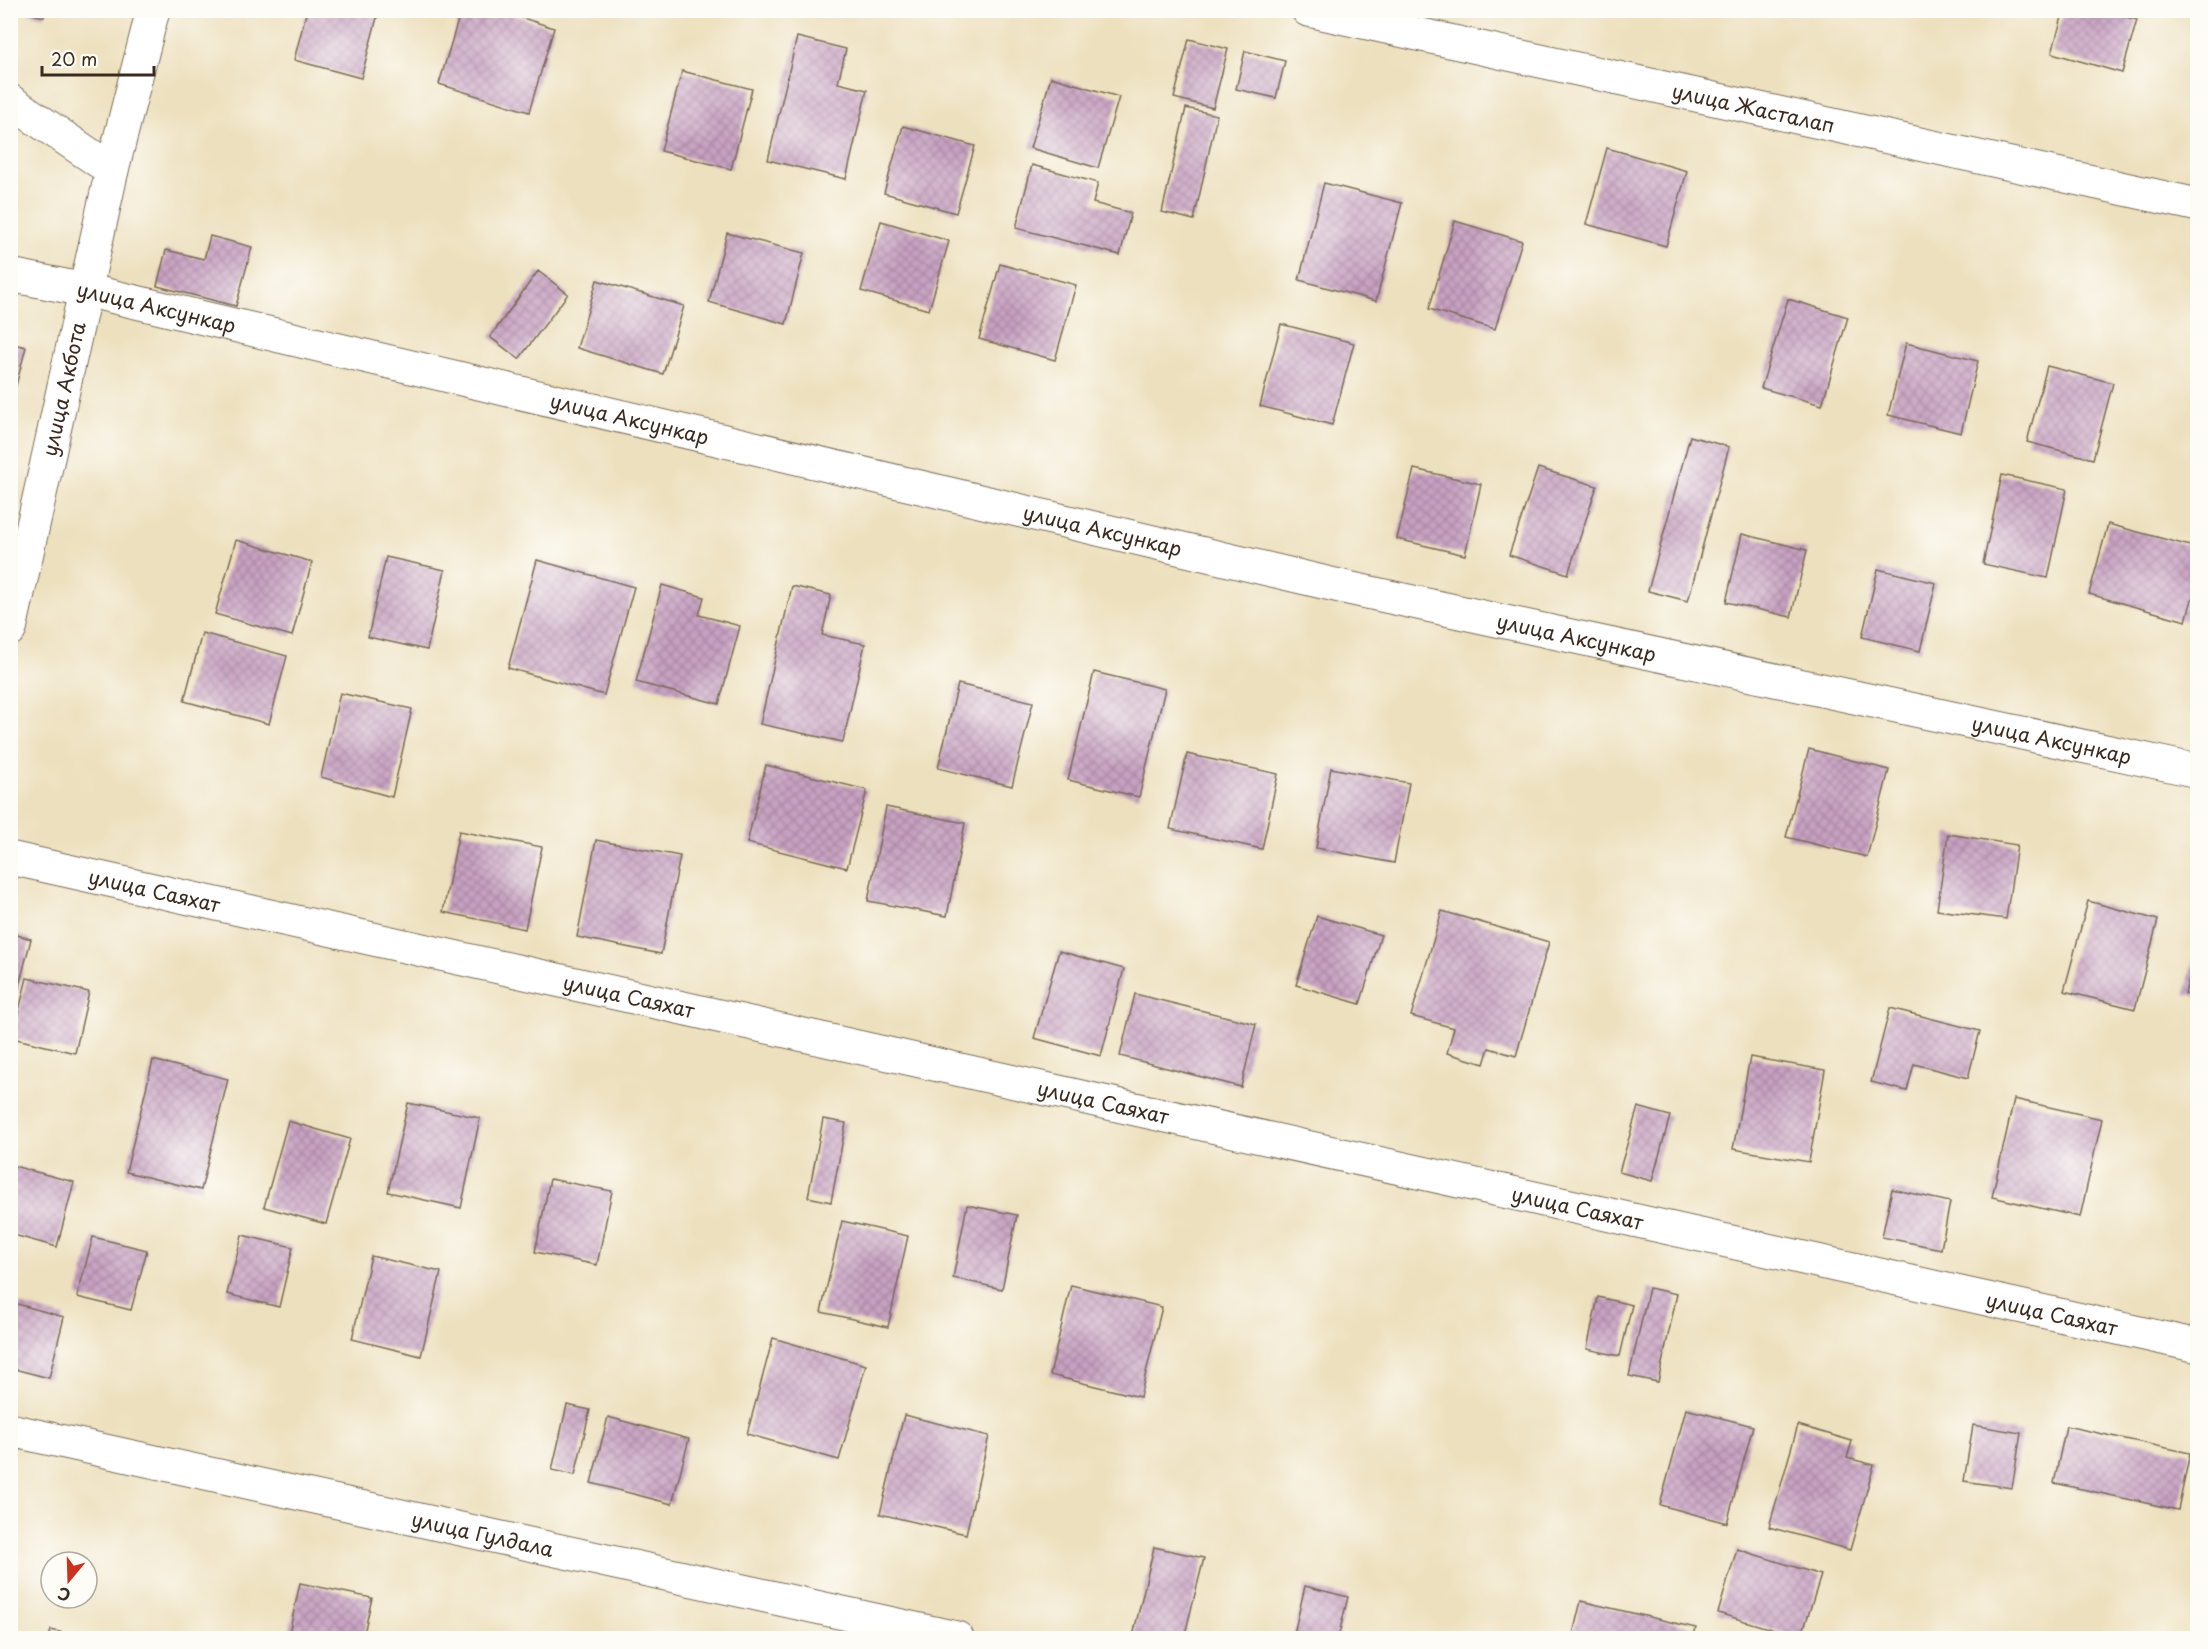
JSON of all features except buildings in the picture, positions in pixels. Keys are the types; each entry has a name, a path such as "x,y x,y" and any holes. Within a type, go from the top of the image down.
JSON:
{"street":[{"name":"улица Акбота","path":"10,629 112,170 153,10"},
{"name":"улица Жасталап","path":"1308,10 2198,205"},
{"path":"10,101 112,170"},
{"name":"улица Аксункар","path":"10,275 85,290 1348,588 2198,771"},
{"name":"улица Саяхат","path":"10,858 2198,1346"},
{"name":"улица Гулдала","path":"10,1430 957,1638"}]}
